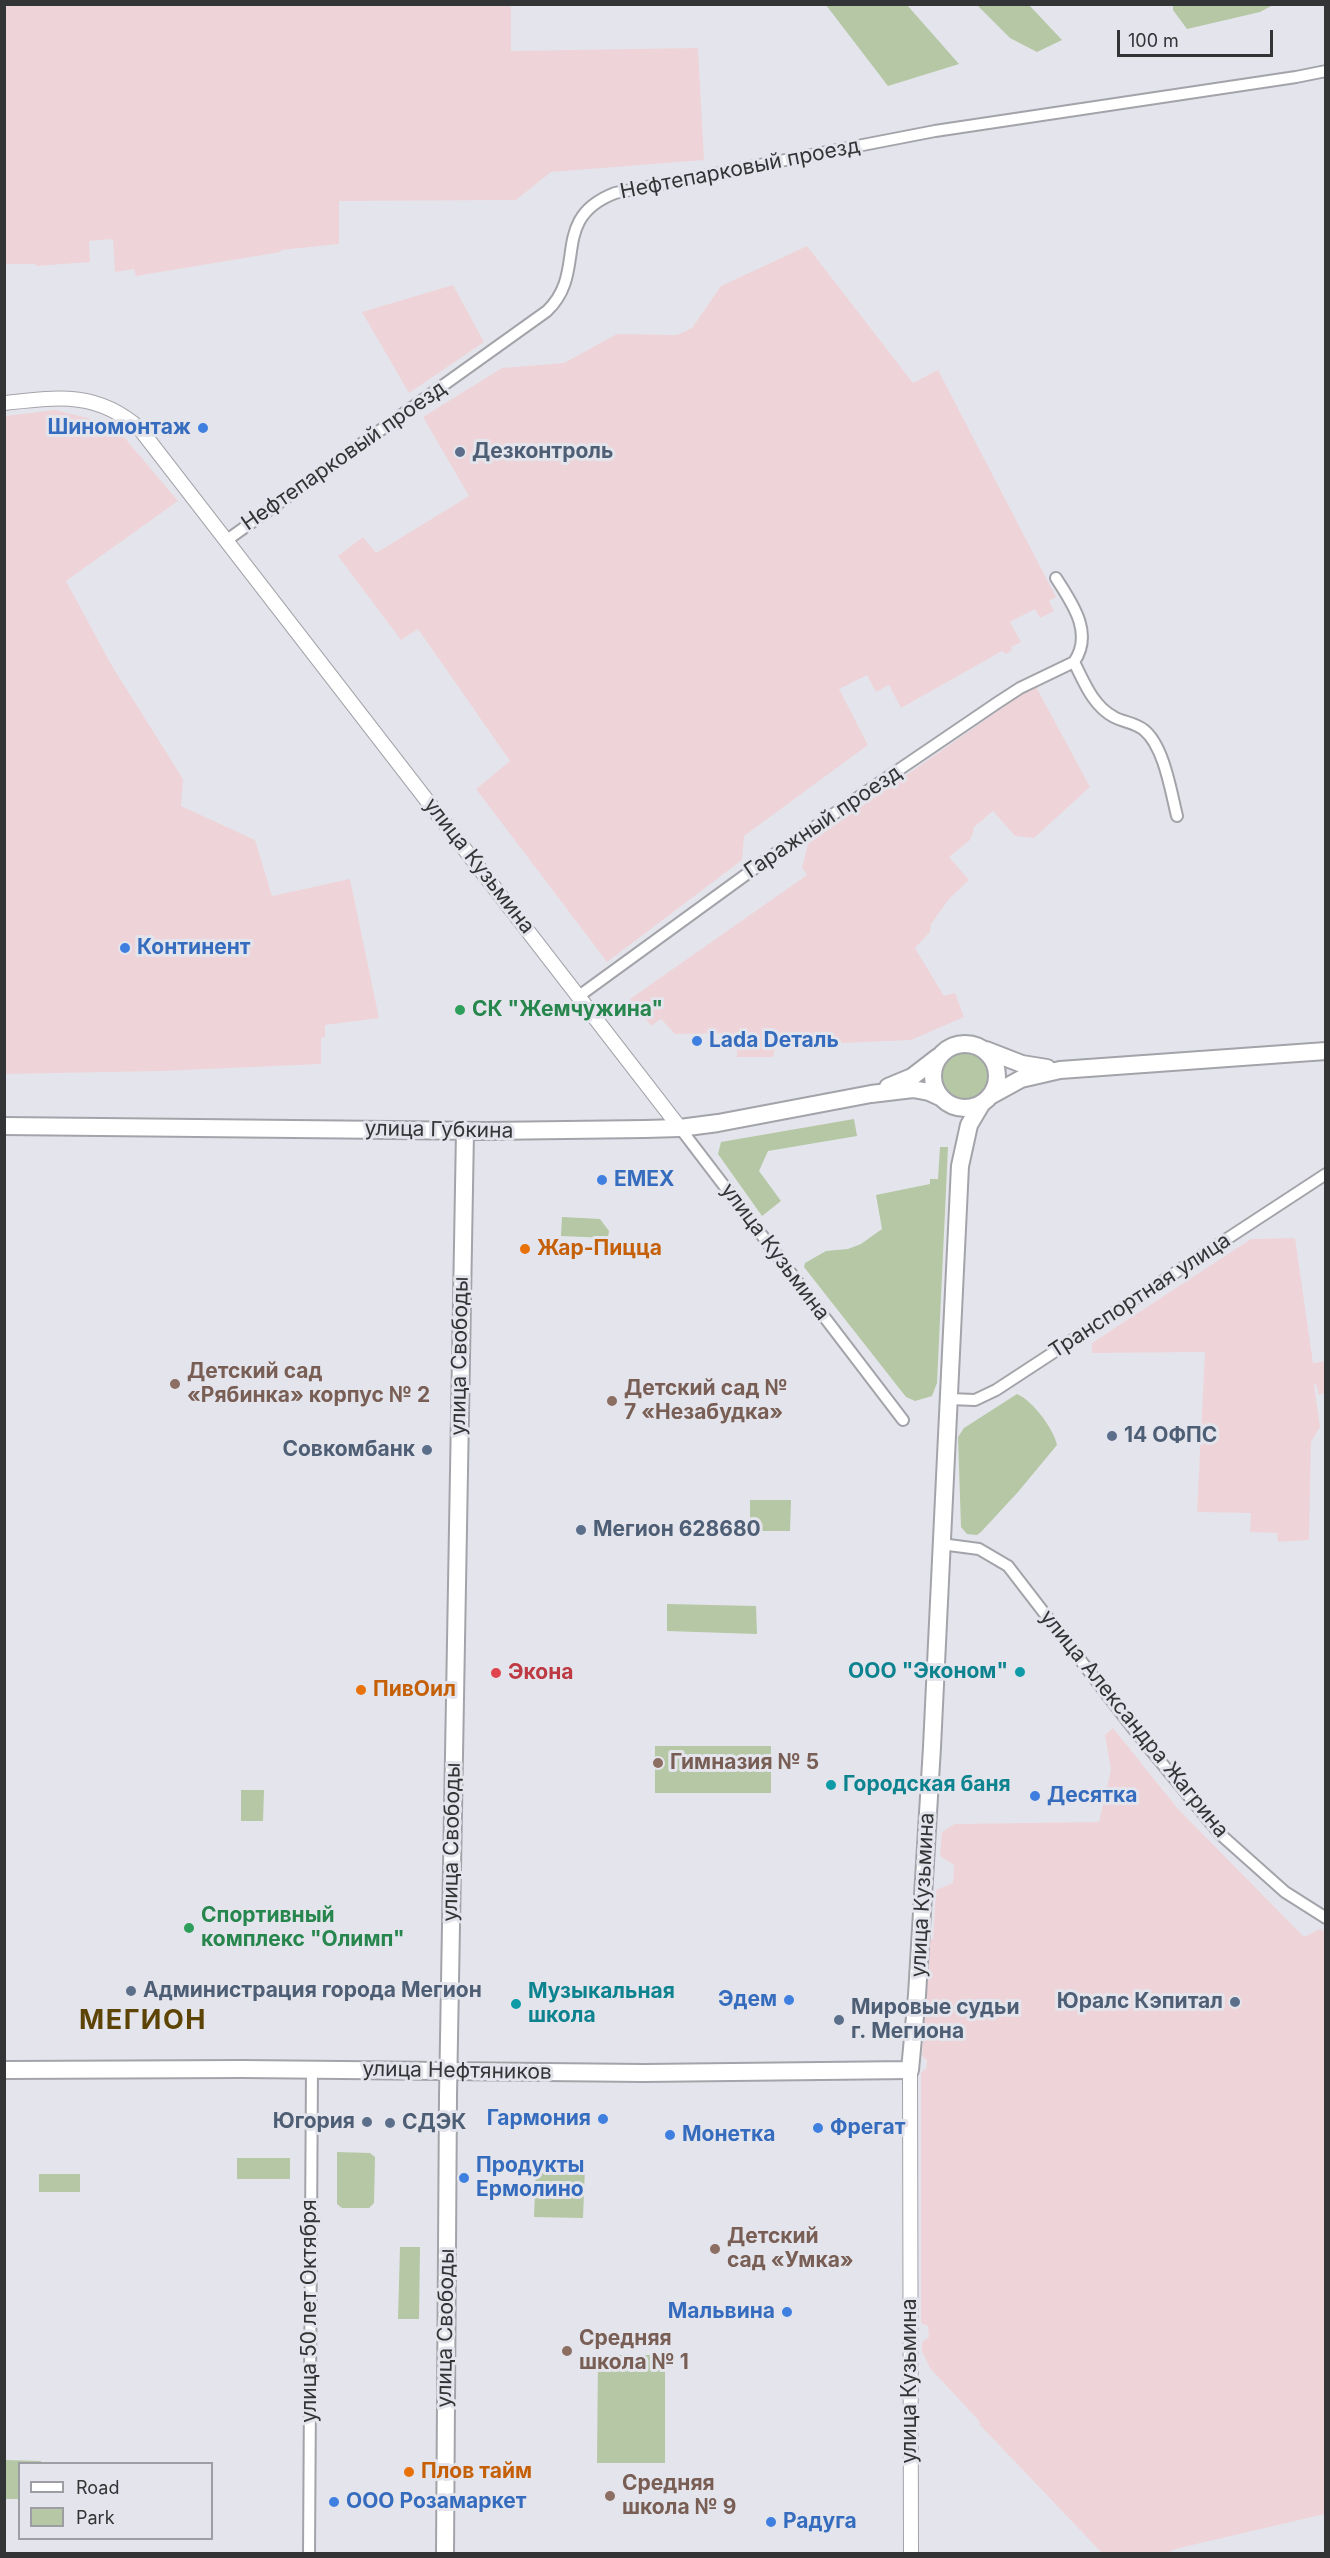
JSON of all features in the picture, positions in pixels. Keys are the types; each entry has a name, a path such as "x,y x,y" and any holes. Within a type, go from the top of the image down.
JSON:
{"main road":[{"path":"871,1094 912,1077 940,1055 958,1045 978,1047 1022,1064 1060,1070"},
{"path":"960,1166 969,1125 997,1082 997,1071 990,1056 978,1047"},
{"path":"871,1094 913,1089 929,1092 964,1108 986,1100 1021,1079 1060,1070 1326,1051"},
{"path":"940,1055 933,1077 935,1088 955,1120 960,1166"},
{"name":"улица Губкина","path":"4,1126 465,1131 680,1128 725,1122 871,1094"},
{"name":"улица Свободы","path":"445,2553 448,2071 465,1131"},
{"name":"улица Кузьмина","path":"910,2070 932,1755 960,1166"},
{"name":"улица Нефтяников","path":"4,2070 312,2069 644,2073 910,2070"}],"street":[{"name":"Нефтепарковый проезд","path":"227,540 547,311 561,295 566,282 577,223 590,206 601,198 615,193 870,142 1326,71"},
{"name":"улица Кузьмина","path":"4,403 67,398 85,399 115,410 153,443 903,1420"},
{"path":"1056,578 1081,625 1083,648 1074,662 1086,687 1098,704 1115,718 1140,728 1149,735 1164,766 1178,816"},
{"name":"Гаражный проезд","path":"579,996 766,860 1020,687 1074,662"},
{"name":"Транспортная улица","path":"949,1399 975,1400 996,1390 1326,1174"},
{"name":"улица Александра Жагрина","path":"941,1544 980,1549 1008,1566 1132,1727 1220,1834 1285,1892 1326,1917"},
{"name":"улица 50 лет Октября","path":"309,2553 312,2069"},
{"name":"улица Кузьмина","path":"910,2070 911,2553"}],"shaded area":[{"path":"4,5 511,5 511,51 698,48 704,160 551,172 516,200 339,201 339,244 281,250 281,252 136,276 134,269 115,272 113,239 89,241 90,262 36,266 35,264 6,264"},
{"path":"807,246 913,383 938,370 1056,597 1049,601 1054,611 1040,618 1035,609 1010,622 1021,642 1011,647 1012,650 1006,654 1002,651 901,708 889,685 876,692 867,675 839,689 868,745 744,836 742,860 607,962 476,789 510,761 418,629 401,640 338,556 363,537 376,553 469,496 423,417 502,368 564,363 617,334 677,335 692,328 721,286"},
{"path":"453,285 484,342 409,393 362,312"},
{"path":"55,410 113,424 178,501 66,581 112,666 183,779 181,806 255,840 272,896 350,879 379,1018 325,1025 325,1037 321,1038 321,1064 161,1071 5,1074 5,416"},
{"path":"1035,685 1090,787 1034,838 1015,836 993,811 973,828 970,840 949,857 969,880 949,899 931,924 930,932 915,948 944,996 955,993 964,1017 911,1040 776,1046 773,1057 737,1057 737,1035 731,1033 675,1034 661,1019 651,1026 630,999 807,875 802,867 808,844"},
{"path":"1295,1238 1313,1363 1325,1361 1325,1393 1319,1395 1316,1384 1314,1384 1320,1427 1311,1442 1309,1540 1278,1542 1277,1533 1250,1532 1251,1513 1197,1512 1205,1352 1092,1353 1092,1343 1251,1239"},
{"path":"1113,1728 1178,1809 1304,1937 1320,1929 1325,1932 1325,2514 1165,2553 1102,2553 979,2424 980,2422 930,2368 922,2351 922,2342 929,2337 928,2326 921,2323 921,2072 926,2069 927,2060 922,2056 929,1940 933,1939 936,1890 953,1883 954,1870 954,1865 940,1856 942,1832 955,1824 1099,1822 1111,1770 1105,1735"}],"green space":[{"path":"1173,4 1273,5 1260,12 1187,29 1173,10"},
{"path":"826,5 907,5 959,64 888,86"},
{"path":"977,5 1029,5 1062,40 1037,52 1010,38"},
{"path":"965,1053 981,1060 988,1076 981,1092 965,1099 949,1092 942,1076 949,1060"},
{"path":"854,1119 857,1136 768,1151 759,1171 781,1201 762,1216 718,1154 721,1142"},
{"path":"940,1147 948,1147 937,1383 932,1396 915,1401 906,1397 804,1267 805,1263 826,1251 848,1249 861,1244 882,1229 876,1195 930,1184 930,1179 938,1179"},
{"path":"562,1217 600,1219 609,1231 608,1238 561,1236"},
{"path":"1017,1394 1029,1402 1042,1416 1052,1431 1057,1445 981,1532 977,1535 967,1534 961,1527 958,1437 964,1428"},
{"path":"750,1500 791,1500 790,1531 750,1531"},
{"path":"667,1604 756,1606 757,1634 667,1631"},
{"path":"655,1746 771,1746 771,1793 655,1793"},
{"path":"241,1790 264,1790 263,1821 241,1821"},
{"path":"337,2152 370,2153 375,2157 374,2203 369,2208 342,2208 337,2204"},
{"path":"237,2158 290,2158 290,2179 237,2179"},
{"path":"536,2165 585,2167 583,2218 534,2217"},
{"path":"39,2174 80,2174 80,2192 39,2192"},
{"path":"400,2247 420,2247 419,2319 398,2319"},
{"path":"598,2355 665,2355 665,2463 597,2463"},
{"path":"5,2460 41,2461 18,2462 18,2499 5,2499"}],"place":[{"name":"Шиномонтаж","path":"203,428"},
{"name":"Дезконтроль","path":"460,452"},
{"name":"Континент","path":"125,948"},
{"name":"СК \"Жемчужина\"","path":"460,1010"},
{"name":"Lada Dеталь","path":"697,1041"},
{"name":"EMEX","path":"602,1180"},
{"name":"Жар-Пицца","path":"525,1249"},
{"name":"Детский сад «Рябинка» корпус № 2","path":"175,1384"},
{"name":"Детский сад № 7 «Незабудка»","path":"612,1401"},
{"name":"14 ОФПС","path":"1112,1436"},
{"name":"Совкомбанк","path":"427,1450"},
{"name":"Мегион 628680","path":"581,1530"},
{"name":"ООО \"Эконом\"","path":"1020,1672"},
{"name":"Экона","path":"496,1673"},
{"name":"ПивОил","path":"361,1690"},
{"name":"Гимназия № 5","path":"658,1763"},
{"name":"Городская баня","path":"831,1785"},
{"name":"Десятка","path":"1035,1796"},
{"name":"Спортивный комплекс \"Олимп\"","path":"189,1928"},
{"name":"Администрация города Мегион","path":"131,1991"},
{"name":"Эдем","path":"789,2000"},
{"name":"Юралс Кэпитал","path":"1235,2002"},
{"name":"Музыкальная школа","path":"516,2004"},
{"name":"Мировые судьи г. Мегиона","path":"839,2020"},
{"name":"Гармония","path":"603,2119"},
{"name":"Югория","path":"367,2122"},
{"name":"СДЭК","path":"390,2123"},
{"name":"Фрегат","path":"818,2128"},
{"name":"Монетка","path":"670,2135"},
{"name":"Продукты Ермолино","path":"464,2178"},
{"name":"Детский сад «Умка»","path":"715,2249"},
{"name":"Мальвина","path":"787,2312"},
{"name":"Средняя школа № 1","path":"567,2351"},
{"name":"Плов тайм","path":"409,2472"},
{"name":"Средняя школа № 9","path":"610,2496"},
{"name":"ООО Розамаркет","path":"334,2502"},
{"name":"Радуга","path":"771,2522"}],"district":[{"name":"МЕГИОН","path":"143,2021"}]}
